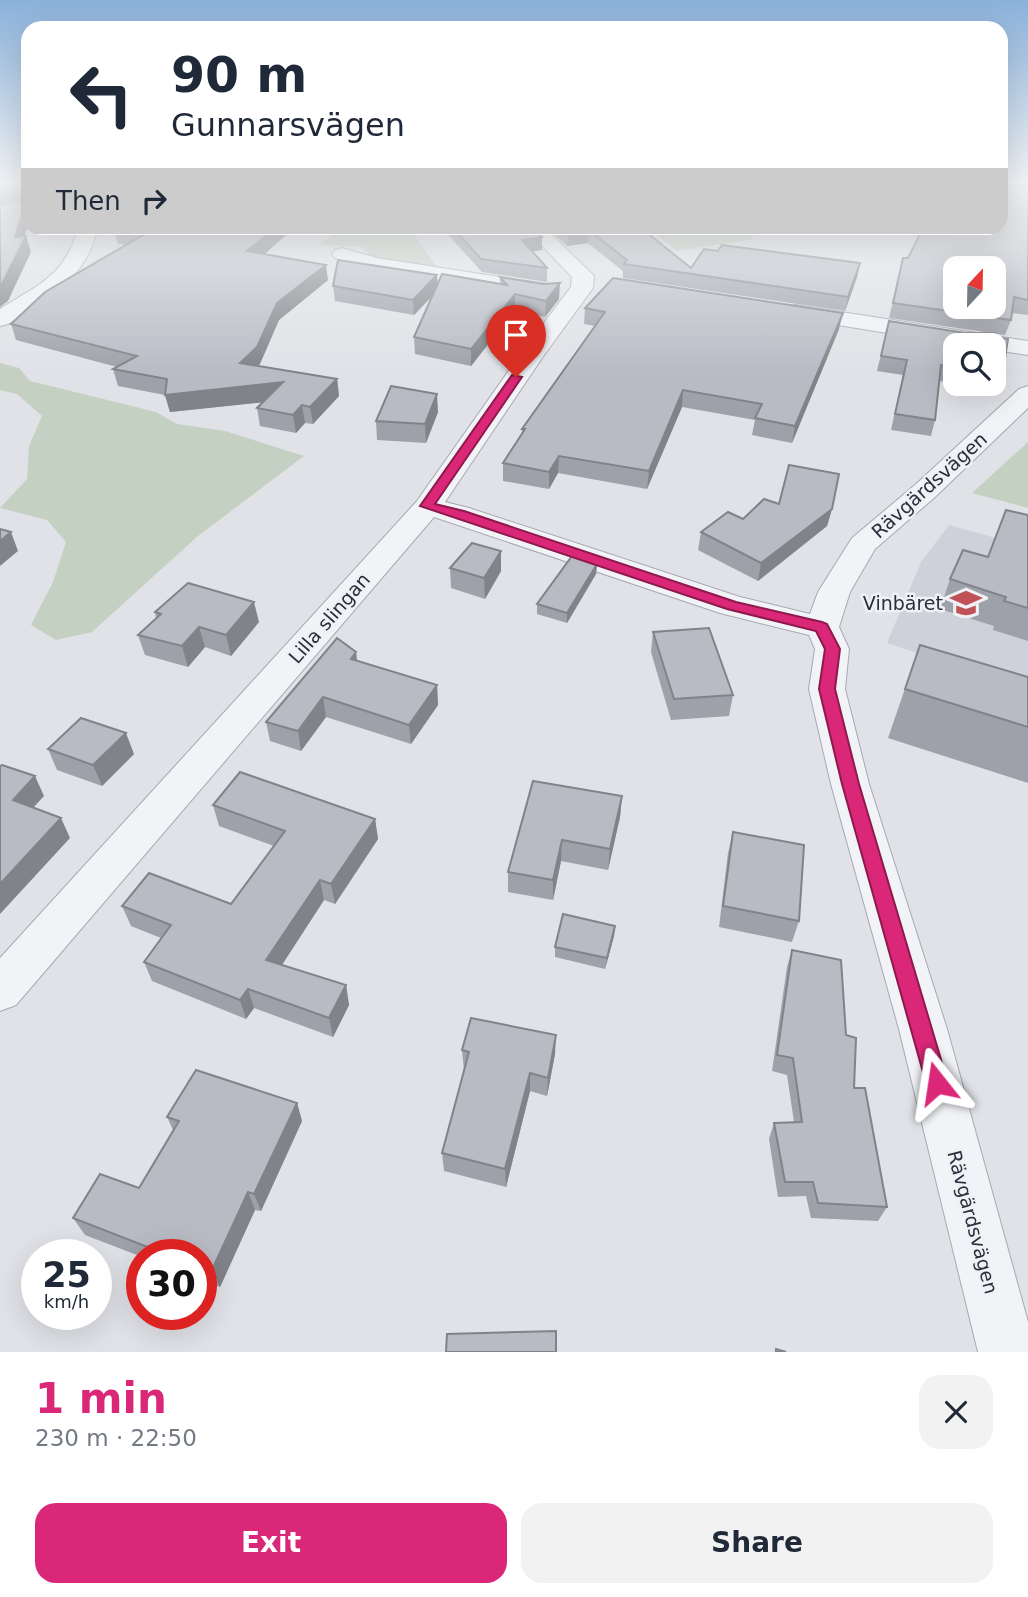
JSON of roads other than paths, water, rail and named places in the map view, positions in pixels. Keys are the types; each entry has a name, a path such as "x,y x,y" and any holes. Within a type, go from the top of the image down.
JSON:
{"street":[{"path":"0,319 72,270 82,255 83,247"},
{"path":"553,247 592,287"},
{"path":"342,254 374,264 542,290 592,287"},
{"name":"Lilla slingan","path":"0,990 427,506 532,354 592,287"},
{"path":"780,310 1028,348"},
{"name":"Rävgärdsvägen","path":"1007,1352 923,1029 850,784 827,689 832,649 822,627 834,592 863,544 925,491 1028,394"},
{"path":"427,506 459,514 732,606 822,627"}],"place":[{"name":"Vinbäret","path":"966,603"}]}
